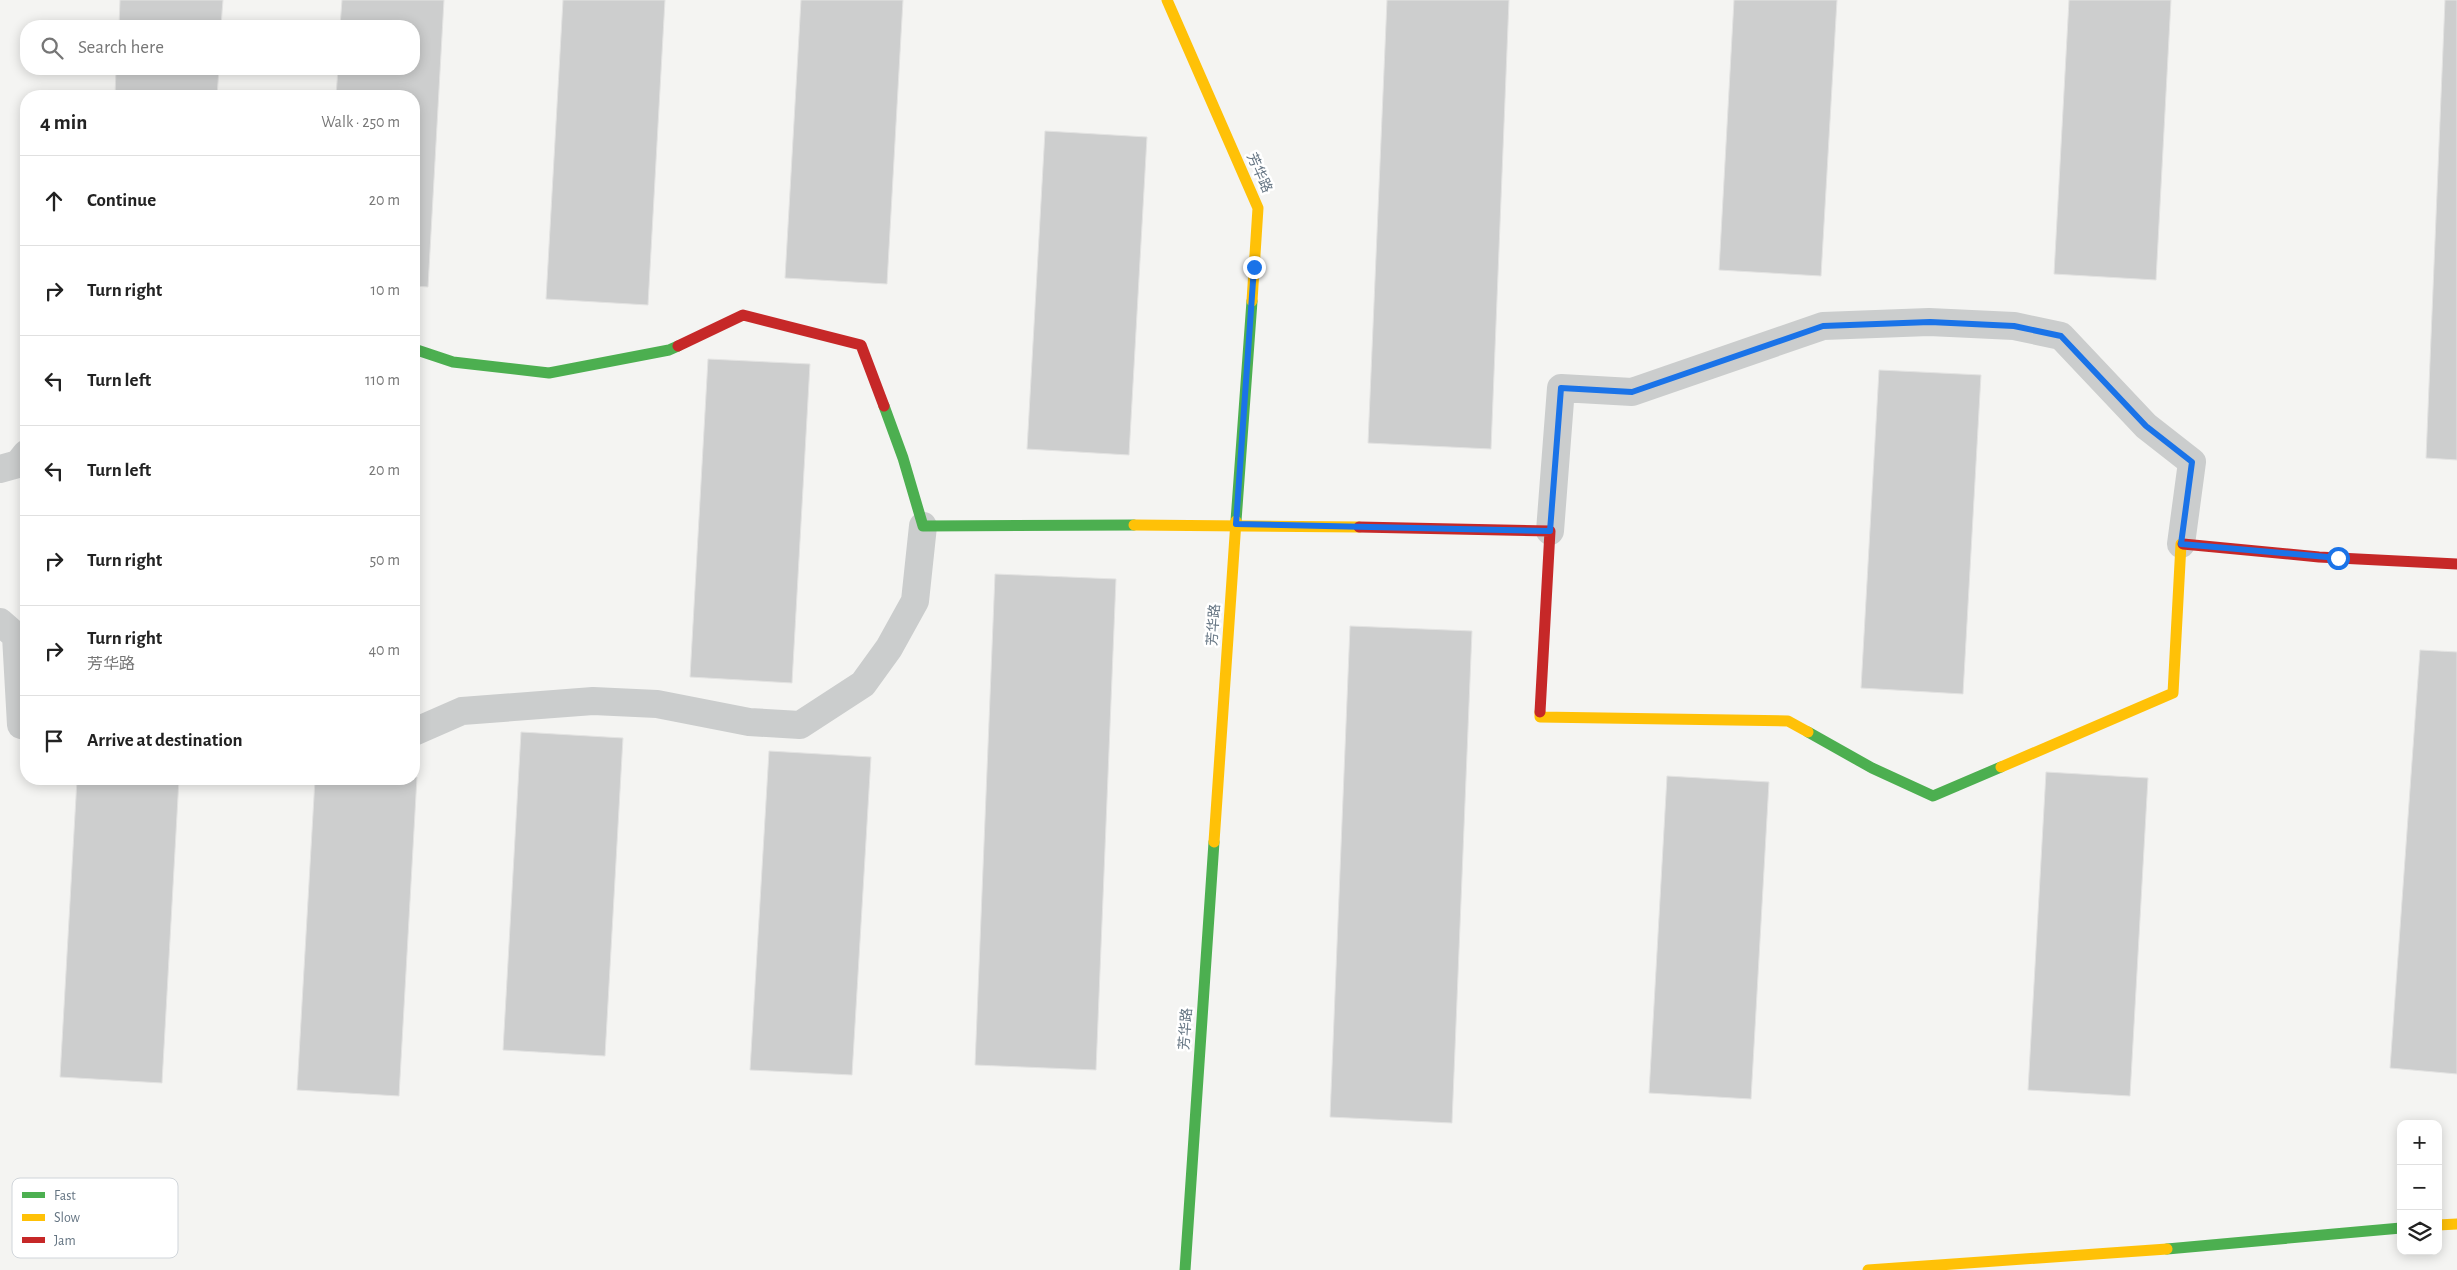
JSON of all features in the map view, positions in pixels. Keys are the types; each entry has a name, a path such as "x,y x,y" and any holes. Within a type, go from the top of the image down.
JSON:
{"street":[{"name":"芳华路","path":"1167,0 1258,208 1184,1270"},
{"path":"420,351 453,362 548,373 669,350 743,316 861,346 903,458 923,526 915,601 889,648 863,684 800,725 748,722 657,704 593,701 462,711 420,729"},
{"path":"1930,322 2014,326 2061,336 2146,426 2192,462 2181,544 2173,693 1933,796 1872,768 1788,721 1540,717 1550,531 1561,388 1632,392 1823,326 1930,322"},
{"path":"0,469 18,464 20,462"},
{"path":"923,526 1236,524 1550,531"},
{"path":"2181,544 2318,556 2457,564"},
{"path":"0,622 16,636 20,707"},
{"path":"2442,1225 2457,1224"},
{"path":"1868,1270 2116,1254 2397,1228"}],"building":[{"path":"120,0 223,0 221,20 119,20"},
{"path":"342,0 444,0 428,287 420,286 420,90 336,90 338,75 420,75 420,20 340,20"},
{"path":"563,0 665,0 648,305 546,299"},
{"path":"801,0 903,0 887,284 785,278"},
{"path":"1387,0 1509,0 1491,449 1368,443"},
{"path":"1734,0 1837,0 1821,276 1719,270"},
{"path":"2069,0 2171,0 2156,280 2054,274"},
{"path":"2445,0 2457,0 2457,460 2426,458"},
{"path":"116,75 219,75 217,90 115,90"},
{"path":"1045,131 1147,137 1129,455 1027,449"},
{"path":"708,359 810,364 792,683 690,677"},
{"path":"1879,370 1981,375 1963,694 1861,688"},
{"path":"995,574 1116,579 1096,1070 975,1065"},
{"path":"1350,626 1472,631 1452,1123 1330,1117"},
{"path":"2420,650 2457,652 2457,1074 2390,1068"},
{"path":"521,732 623,738 605,1056 503,1050"},
{"path":"769,751 871,757 852,1075 750,1070"},
{"path":"2046,772 2148,778 2130,1096 2028,1090"},
{"path":"1667,776 1769,782 1751,1099 1649,1093"},
{"path":"77,785 179,785 162,1083 60,1077"},
{"path":"315,785 417,785 399,1096 297,1090"}],"traffic: fast":[{"path":"1236,521 1252,301"},
{"path":"420,351 453,362 549,373 669,350 678,346"},
{"path":"884,406 903,458 923,526 1134,525"},
{"path":"1808,732 1872,768 1933,796 2001,767"},
{"path":"1185,1270 1214,842"},
{"path":"2167,1249 2397,1228"}],"traffic: slow":[{"path":"1167,0 1258,208 1252,301"},
{"path":"1214,842 1236,521"},
{"path":"1134,525 1359,527"},
{"path":"2001,767 2173,693 2181,544 2183,544"},
{"path":"1540,712 1540,717 1788,721 1808,732"},
{"path":"2442,1225 2457,1224"},
{"path":"1868,1270 2167,1249"}],"traffic: jam":[{"path":"678,346 743,315 861,345 884,406"},
{"path":"1359,527 1550,531 1540,712"},
{"path":"2183,544 2319,557 2457,564"}],"route":[{"path":"1254,267 1236,524 1550,531 1561,388 1632,392 1823,326 1930,322 2014,326 2061,336 2146,426 2192,462 2181,544 2338,558"}]}
